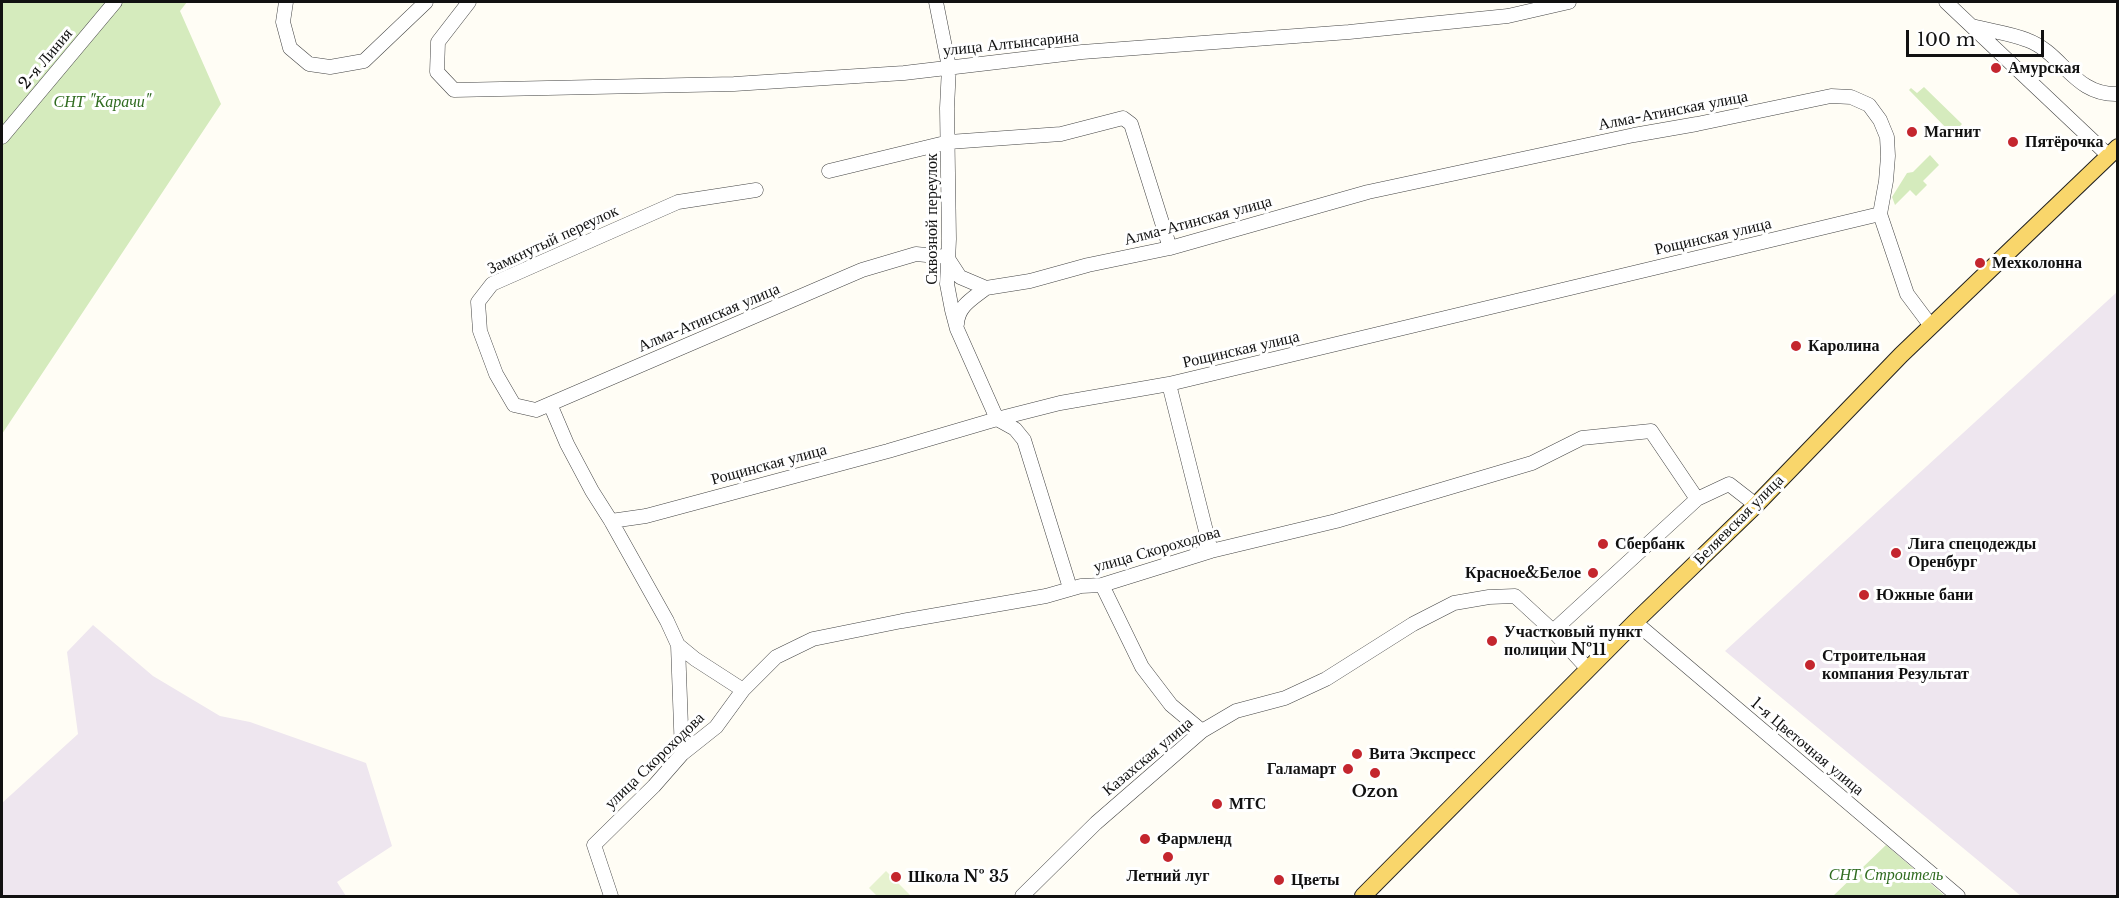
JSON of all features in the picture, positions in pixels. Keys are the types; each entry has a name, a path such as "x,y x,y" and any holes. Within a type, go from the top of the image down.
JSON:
{"main road":[{"name":"Беляевская улица","path":"1363,897 1635,622 1756,505 1931,326 2113,151"}],"street":[{"name":"2-я Линия","path":"2,137 115,2"},
{"path":"286,2 283,22 290,48 309,64 330,67 364,61 426,2"},
{"name":"улица Алтынсарина","path":"469,2 438,42 437,72 454,90 746,83 904,73 1082,52 1474,20 1508,16 1569,2"},
{"name":"Сквозной переулок","path":"936,2 949,67 947,284 957,329 997,419"},
{"path":"1946,2 2113,151"},
{"path":"1971,26 2028,40 2046,51 2086,88 2107,95 2118,94"},
{"name":"Алма-Атинская улица","path":"986,288 1030,281 1088,265 1170,248 1368,192 1634,135 1831,96 1851,97 1869,105 1880,120 1887,138 1888,156 1880,214"},
{"path":"829,171 949,142 1061,134 1123,118 1131,124 1170,248"},
{"name":"Замкнутый переулок","path":"550,404 536,410 514,405 496,374 480,331 478,302 492,284 678,202 756,190"},
{"path":"1880,214 1907,294 1931,326"},
{"name":"Рощинская улица","path":"611,521 646,516 1060,403 1169,384 1880,214"},
{"name":"Алма-Атинская улица","path":"550,404 862,270 916,254 948,257"},
{"path":"948,257 960,277 986,288 962,307 958,315 957,329"},
{"path":"1169,384 1211,551"},
{"path":"550,404 567,444 667,621 678,645 682,754"},
{"path":"997,419 1015,429 1024,440 1070,588"},
{"name":"улица Скороходова","path":"610,897 594,844 654,786 682,754 716,727 743,690 776,657 813,639 1046,596 1070,588 1102,585 1211,551 1336,521 1532,463 1582,438 1651,431 1698,499"},
{"path":"1588,669 1553,631 1698,499 1729,484 1756,505"},
{"path":"1102,585 1142,667 1171,705 1202,731"},
{"name":"Казахская улица","path":"1022,897 1096,824 1202,731 1236,711 1285,698 1326,679 1413,624 1454,603 1489,597 1515,596 1553,631"},
{"name":"1-я Цветочная улица","path":"1635,622 1958,897"},
{"path":"678,645 695,659 743,690"},
{"path":"1936,897 1946,887"}],"shaded area":[{"path":"2117,292 2117,896 2021,896 1725,651"},
{"path":"93,625 153,676 220,716 250,722 366,763 392,846 337,882 346,896 2,896 2,803 78,734 67,652"}],"green space":[{"name":"СНТ \"Карачи\"","path":"2,2 187,2 180,11 221,104 2,434"},
{"path":"1924,87 1962,124 1952,134 1909,90 1911,88 1917,93"},
{"path":"1930,155 1939,165 1923,181 1927,185 1916,196 1910,190 1895,205 1892,197 1907,173 1913,172"},
{"name":"СНТ Строитель","path":"1886,845 1945,896 1833,896"},
{"path":"886,871 911,896 877,896 869,888"}],"place":[{"name":"Амурская","path":"1996,68"},
{"name":"Магнит","path":"1912,132"},
{"name":"Пятёрочка","path":"2013,142"},
{"name":"Мехколонна","path":"1980,263"},
{"name":"Каролина","path":"1796,346"},
{"name":"Сбербанк","path":"1603,544"},
{"name":"Лига спецодежды Оренбург","path":"1896,553"},
{"name":"Красное&Белое","path":"1593,573"},
{"name":"Южные бани","path":"1864,595"},
{"name":"Участковый пункт полиции №11","path":"1492,641"},
{"name":"Строительная компания Результат","path":"1810,665"},
{"name":"Вита Экспресс","path":"1357,754"},
{"name":"Галамарт","path":"1348,769"},
{"name":"Ozon","path":"1375,773"},
{"name":"МТС","path":"1217,804"},
{"name":"Фармленд","path":"1145,839"},
{"name":"Летний луг","path":"1168,857"},
{"name":"Школа № 35","path":"896,877"},
{"name":"Цветы","path":"1279,880"}]}
